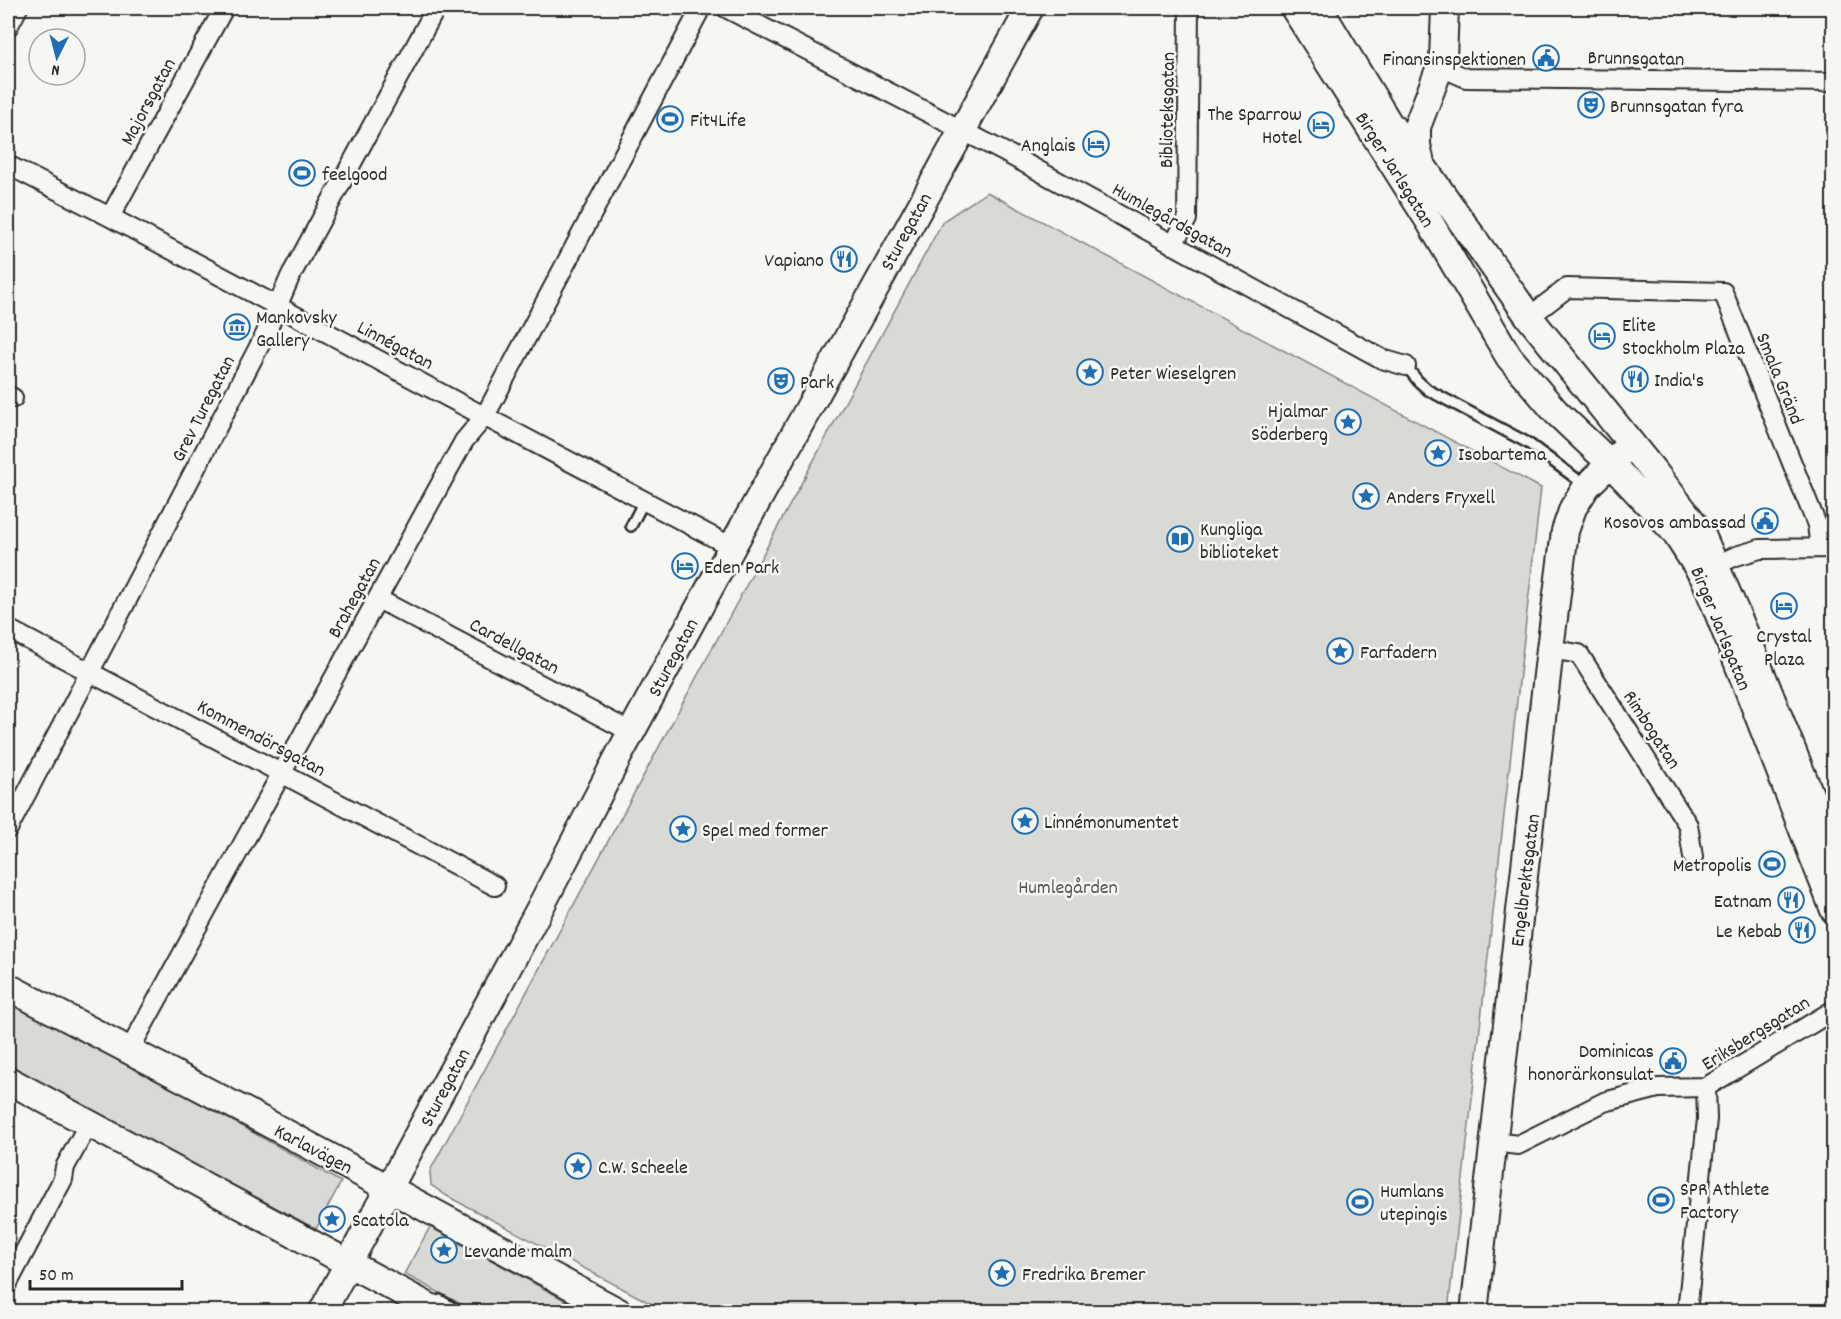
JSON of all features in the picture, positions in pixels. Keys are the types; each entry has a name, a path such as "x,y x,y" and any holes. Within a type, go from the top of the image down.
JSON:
{"street":[{"path":"8,27 18,8"},
{"name":"Majorsgatan","path":"110,217 224,8"},
{"name":"Grev Turegatan","path":"8,829 266,335 294,269 436,8"},
{"name":"Brahegatan","path":"129,1051 464,441 484,416 612,164 701,8"},
{"name":"Humlegårdsgatan","path":"726,8 970,135 1383,359 1406,366"},
{"name":"Sturegatan","path":"341,1311 356,1267 874,315 970,135 1030,8"},
{"name":"Sturegatan","path":"396,1192 631,732 862,309 1048,8"},
{"name":"Biblioteksgatan","path":"1173,245 1188,219 1182,111 1190,8"},
{"name":"Birger Jarlsgatan","path":"1294,8 1429,220 1509,357 1556,412 1610,463 1674,531 1705,579 1833,910"},
{"name":"Birger Jarlsgatan","path":"1319,8 1388,122 1421,164 1529,317 1701,533 1750,645 1833,853"},
{"path":"1421,164 1417,145 1417,127 1422,109 1441,67 1444,51 1445,8"},
{"name":"Brunnsgatan","path":"1441,67 1466,78 1833,82"},
{"name":"Linnégatan","path":"8,165 732,547"},
{"name":"Smala Gränd","path":"1529,317 1567,288 1723,288 1827,548"},
{"path":"1496,333 1507,334 1529,317"},
{"name":"Engelbrektsgatan","path":"1474,1311 1565,531 1573,508 1587,486 1631,444"},
{"path":"1716,566 1736,556 1760,549 1827,548"},
{"name":"Cardellgatan","path":"378,599 631,732"},
{"name":"Kommendörsgatan","path":"8,629 495,886"},
{"name":"Rimbogatan","path":"1550,650 1579,654 1688,825 1693,857"},
{"name":"Karlavägen","path":"8,987 619,1311"},
{"name":"Eriksbergsgatan","path":"1687,1311 1707,1119 1706,1087 1833,1010"},
{"path":"8,1080 356,1267 435,1304"},
{"path":"1494,1142 1518,1145 1604,1102 1658,1088 1706,1087"},
{"path":"8,1283 63,1179 65,1167 89,1123"},
{"name":"Sturegatan","path":"322,1311 356,1267"}],"lane":[{"name":"Humlegårdsgatan","path":"1406,366 1428,390 1528,443 1587,486"},
{"path":"631,526 644,501"},
{"path":"356,1267 392,1275"},
{"path":"435,1304 460,1311"}],"green space":[{"name":"Humlegården","path":"987,192 1541,488 1448,1311 665,1311 447,1196 431,1185 430,1171 943,221"},
{"path":"8,1001 202,1104 341,1182 316,1229 8,1066"},
{"path":"430,1227 585,1311 474,1311 404,1274"}],"place":[{"name":"Finansinspektionen","path":"1546,58"},
{"name":"Brunnsgatan fyra","path":"1591,105"},
{"name":"Fit4Life","path":"670,119"},
{"name":"The Sparrow Hotel","path":"1321,125"},
{"name":"Anglais","path":"1096,144"},
{"name":"feelgood","path":"302,173"},
{"name":"Vapiano","path":"844,259"},
{"name":"Mankovsky Gallery","path":"237,327"},
{"name":"Elite Stockholm Plaza","path":"1602,336"},
{"name":"Peter Wieselgren","path":"1090,372"},
{"name":"India's","path":"1635,379"},
{"name":"Park","path":"781,381"},
{"name":"Hjalmar Söderberg","path":"1348,422"},
{"name":"Isobartema","path":"1438,453"},
{"name":"Anders Fryxell","path":"1366,496"},
{"name":"Kosovos ambassad","path":"1765,521"},
{"name":"Kungliga biblioteket","path":"1180,539"},
{"name":"Eden Park","path":"685,566"},
{"name":"Crystal Plaza","path":"1784,606"},
{"name":"Farfadern","path":"1340,651"},
{"name":"Linnémonumentet","path":"1025,821"},
{"name":"Spel med former","path":"683,829"},
{"name":"Metropolis","path":"1772,864"},
{"name":"Eatnam","path":"1791,900"},
{"name":"Le Kebab","path":"1802,930"},
{"name":"Dominicas honorärkonsulat","path":"1673,1061"},
{"name":"C.W. Scheele","path":"578,1166"},
{"name":"SPR Athlete Factory","path":"1661,1200"},
{"name":"Humlans utepingis","path":"1360,1202"},
{"name":"Scatola","path":"332,1219"},
{"name":"Levande malm","path":"444,1250"},
{"name":"Fredrika Bremer","path":"1002,1273"}]}
